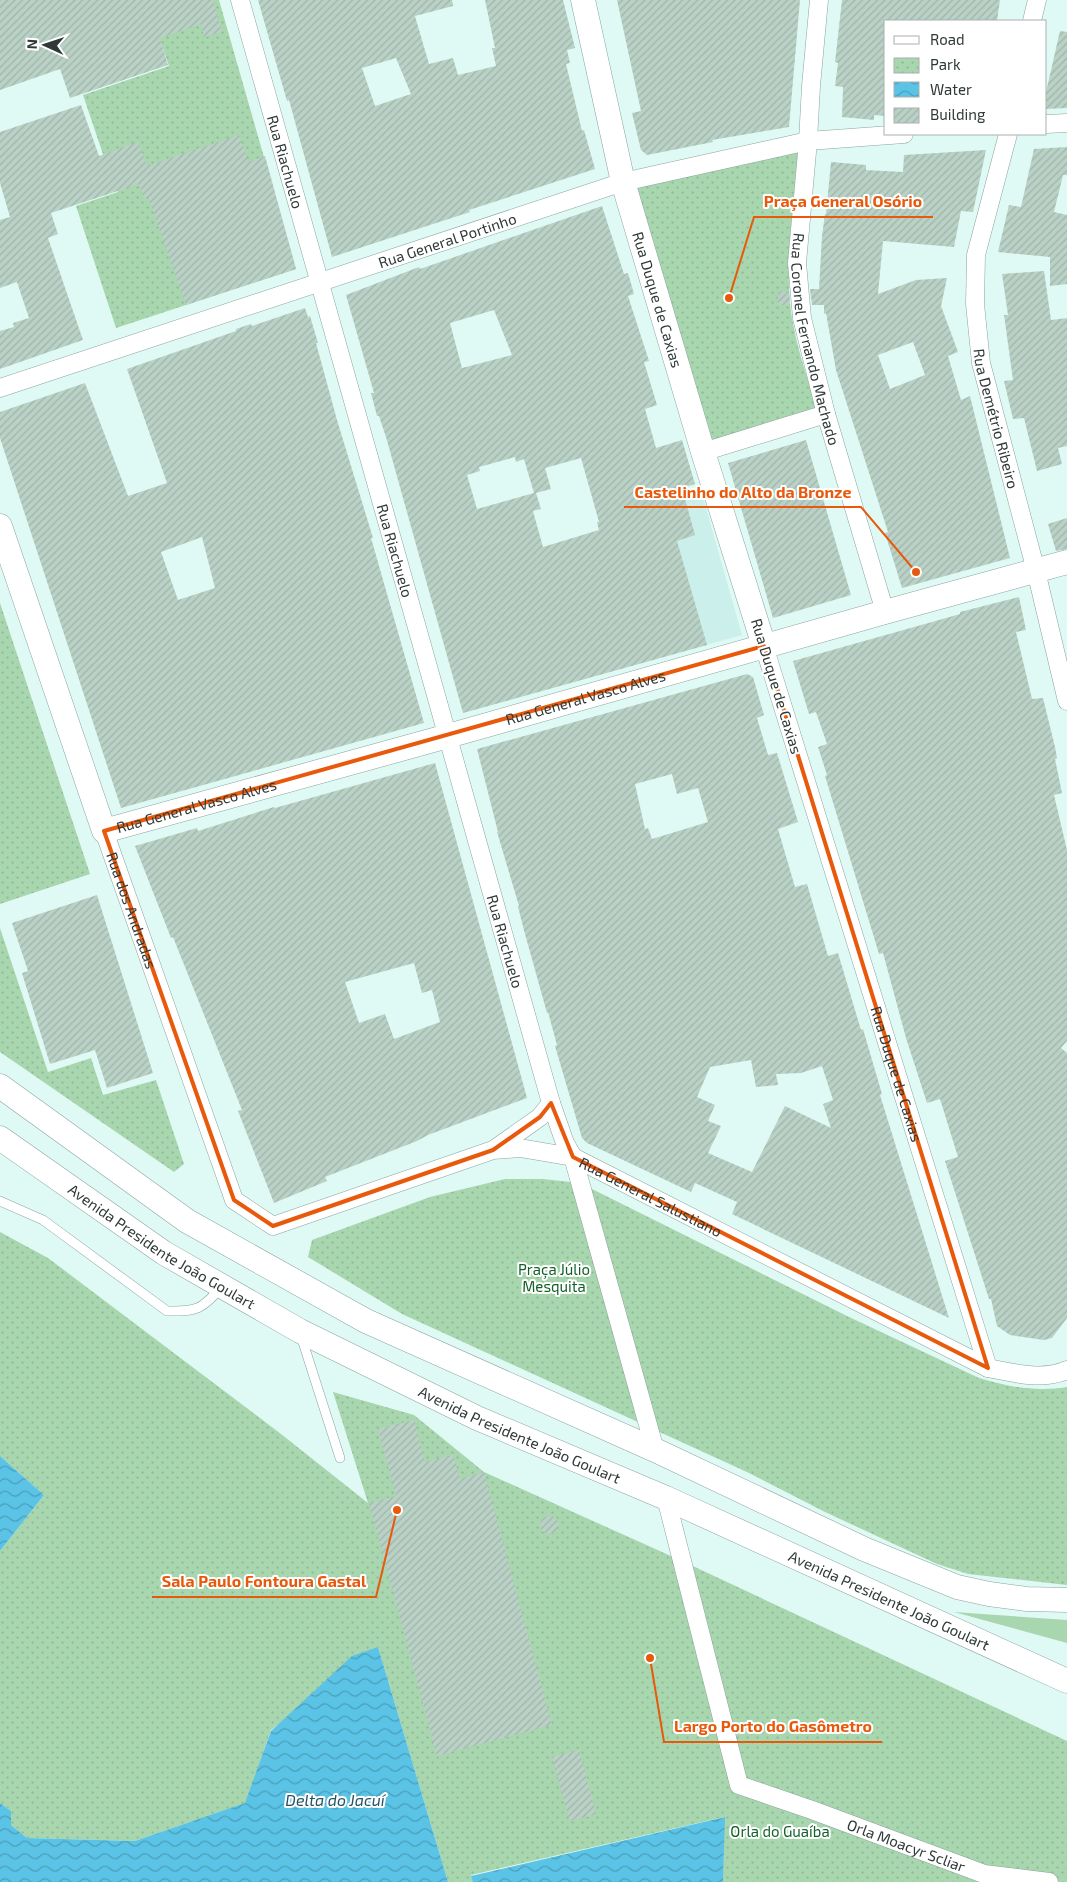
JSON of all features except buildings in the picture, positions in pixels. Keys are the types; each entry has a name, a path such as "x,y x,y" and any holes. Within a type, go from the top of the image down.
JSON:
{"main road":[{"name":"Rua Duque de Caxias","path":"583,0 624,182 703,452 764,646"},
{"name":"Rua dos Andradas","path":"0,526 104,831"},
{"name":"Rua General Vasco Alves","path":"104,831 1067,562"},
{"path":"0,1086 187,1221 366,1321 655,1450 864,1549 957,1587 1027,1599 1067,1600"},
{"name":"Avenida Presidente João Goulart","path":"0,1138 164,1253 300,1332 477,1418 666,1498 1067,1681"}],"street":[{"name":"Rua Riachuelo","path":"240,0 321,281 551,1103 565,1143 573,1157"},
{"name":"Rua Coronel Fernando Machado","path":"819,0 797,263 802,318 826,414 885,612"},
{"path":"1032,20 1037,0"},
{"path":"1047,124 1067,123"},
{"name":"Rua General Portinho","path":"0,388 624,182 808,141 890,135"},
{"name":"Rua Demétrio Ribeiro","path":"1008,135 976,255 975,304 981,363 1036,570 1067,701"},
{"path":"703,452 826,414"},
{"name":"Rua Duque de Caxias","path":"764,646 988,1368"},
{"name":"Rua dos Andradas","path":"104,831 234,1200 272,1226 293,1219"},
{"path":"493,1150 540,1117 551,1103"},
{"name":"Rua General Salustiano","path":"293,1219 493,1150 520,1148 573,1157 988,1368 1020,1374 1057,1374 1067,1370"},
{"path":"573,1157 655,1450"},
{"name":"Orla Moacyr Scliar","path":"666,1498 739,1785 821,1813 984,1874 1049,1882"}],"lane":[{"path":"0,1201 43,1220 167,1312 188,1312 204,1306 222,1286"},
{"path":"300,1332 340,1458"}],"highlighted area":[{"path":"764,646 988,1368 573,1157 551,1103 540,1117 493,1150 273,1226 234,1200 104,831"}],"shaded area":[{"path":"700,487 742,635 656,659 614,512"}],"green space":[{"path":"147,0 219,0 296,269 116,328 76,206 118,192 111,172 109,172 83,95 169,66"},
{"path":"798,152 790,240 789,285 794,328 817,409 710,443 635,186"},
{"path":"0,603 90,874 0,904"},
{"path":"0,928 48,1072 91,1058 103,1095 156,1080 184,1164 174,1172 0,1052"},
{"name":"Praça Júlio Mesquita","path":"505,1179 543,1179 580,1183 847,1316 979,1378 1023,1388 1067,1387 1067,1585 968,1574 937,1564 825,1512 749,1473 402,1314 308,1257 312,1240 430,1197"},
{"name":"Orla do Guaíba","path":"0,1232 48,1258 281,1434 368,1503 333,1392 414,1415 484,1472 682,1561 1067,1741 1067,1882 723,1882 724,1817 471,1875 473,1882 448,1882 378,1647 271,1730 246,1803 135,1841 27,1838 11,1825 11,1811 0,1803 0,1551 44,1495 0,1456"},
{"path":"954,1612 1067,1620 1067,1643"}],"water":[{"path":"0,1456 44,1495 0,1551"},
{"name":"Delta do Jacuí","path":"378,1647 448,1882 0,1882 0,1803 11,1811 11,1825 27,1838 135,1841 245,1803 271,1731 352,1656"},
{"path":"725,1817 723,1882 473,1882 471,1876"}],"place":[{"name":"Praça General Osório","path":"729,298"},
{"name":"Castelinho do Alto da Bronze","path":"916,572"},
{"name":"Sala Paulo Fontoura Gastal","path":"397,1510"},
{"name":"Largo Porto do Gasômetro","path":"650,1658"}]}
